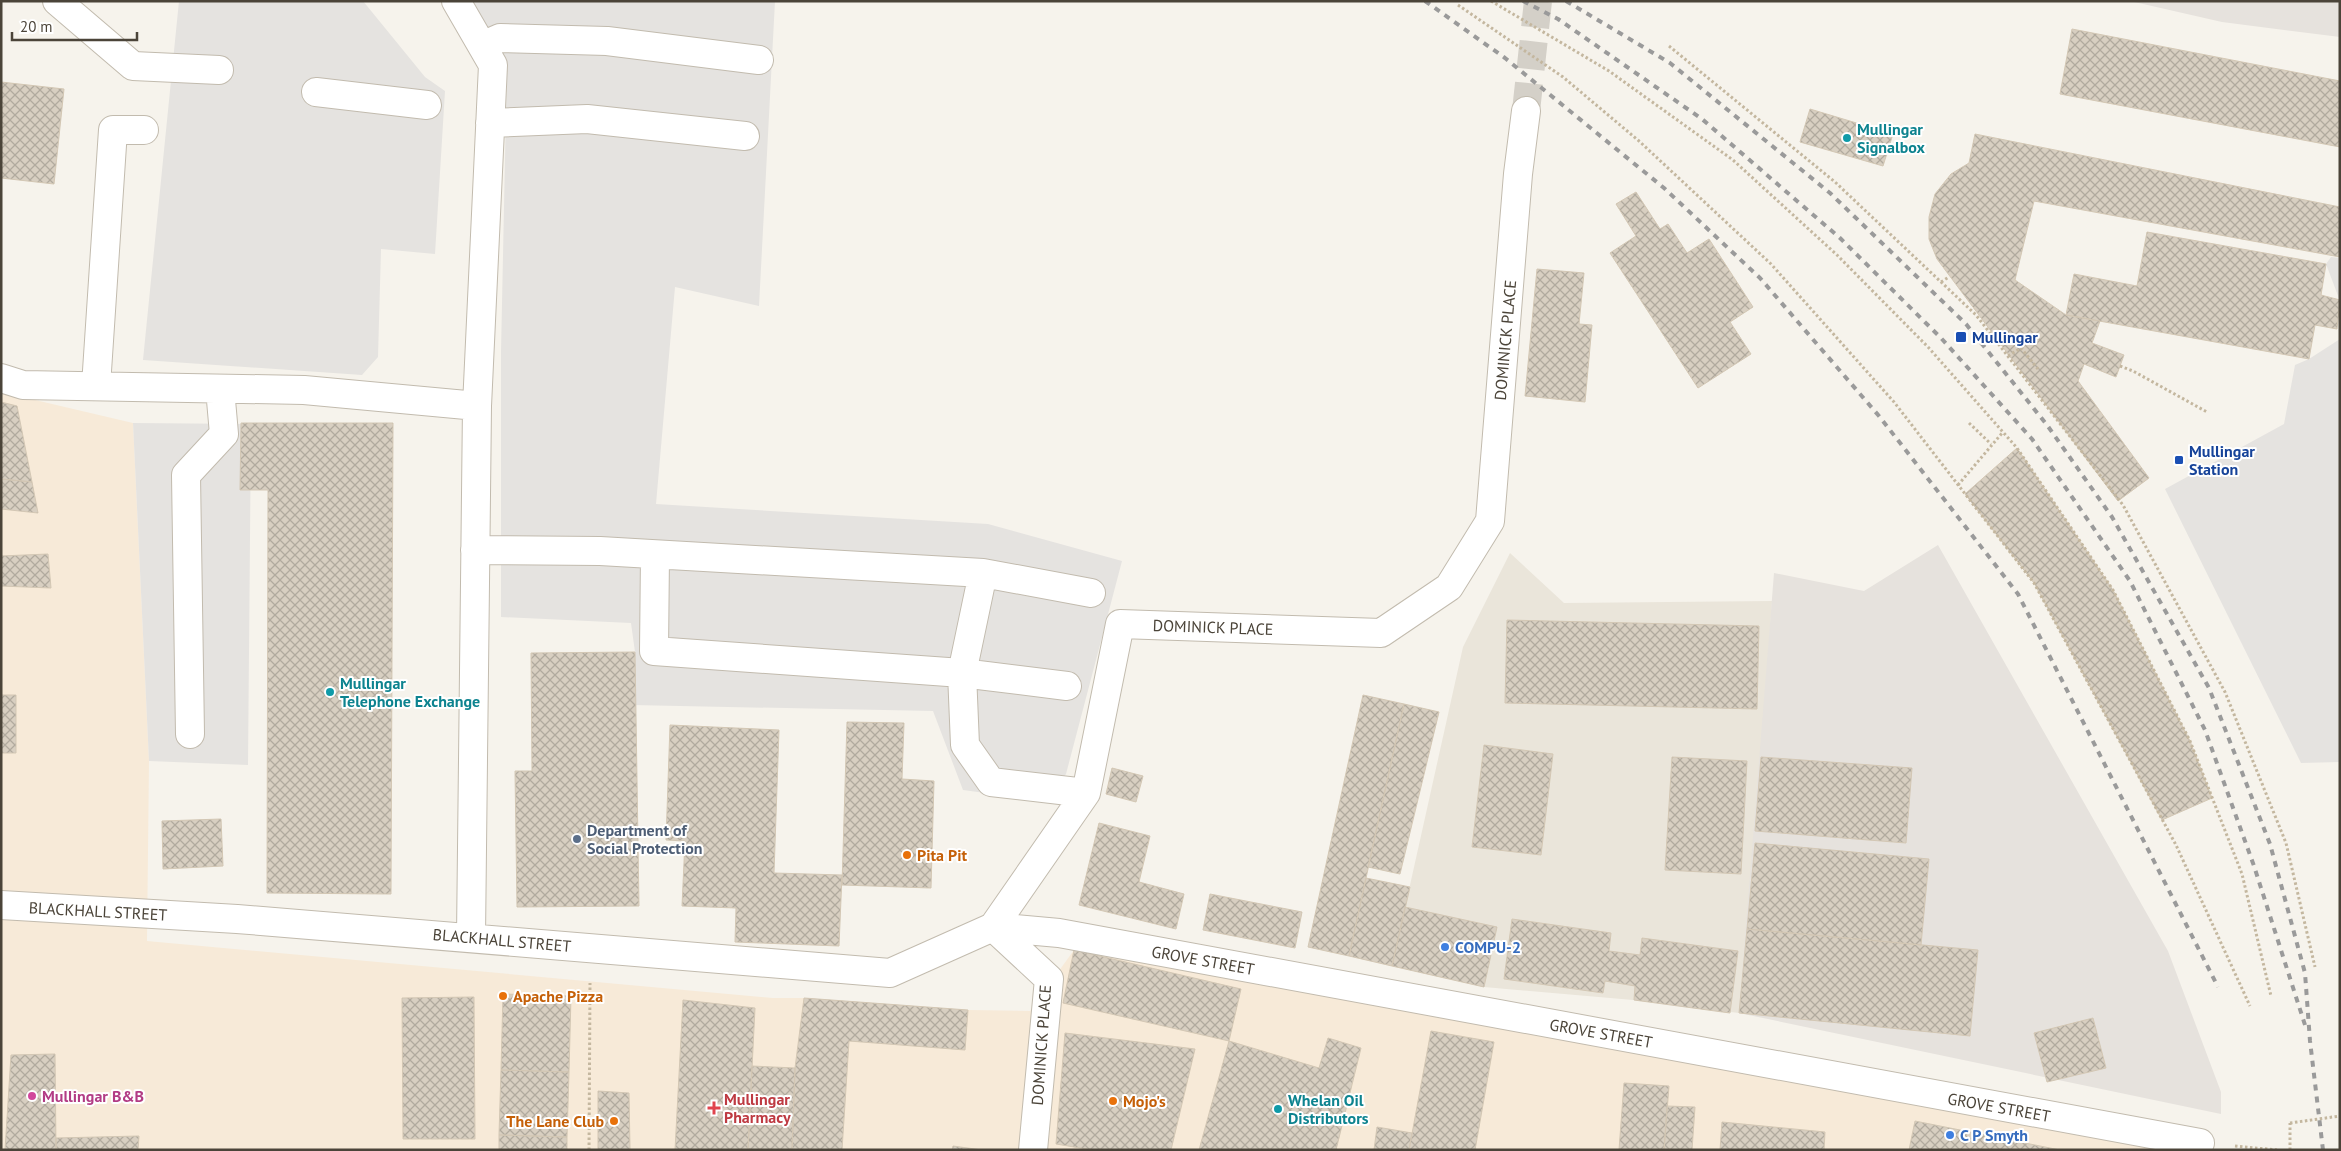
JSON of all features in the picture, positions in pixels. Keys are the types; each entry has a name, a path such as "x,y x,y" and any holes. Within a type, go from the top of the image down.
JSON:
{"street":[{"path":"57,1 133,66 218,70"},
{"path":"456,1 493,65 477,406 470,937"},
{"path":"482,46 500,38 607,41 759,60"},
{"path":"316,92 427,104"},
{"name":"DOMINICK PLACE","path":"1032,1150 1049,979 993,927 1086,793 1120,624 1381,633 1449,587 1490,521 1518,174 1526,112"},
{"path":"490,123 587,119 745,136"},
{"path":"96,386 113,130 144,130"},
{"path":"12,381 96,386 304,390 477,406"},
{"path":"190,734 186,475 224,434 220,389"},
{"path":"475,550 600,552 982,573 1091,593"},
{"path":"655,555 654,651 962,673 1067,686"},
{"path":"982,573 962,673 966,745 991,782 1086,793"},
{"name":"BLACKHALL STREET","path":"1,905 237,919 890,973 993,927"},
{"name":"GROVE STREET","path":"993,927 1059,933 2198,1146"}],"path":[{"path":"1491,1 1609,71 1733,160 1837,255 1928,347 2017,448 2113,590 2190,741 2242,874 2271,996"},
{"path":"1458,5 1563,77 1639,141 1771,264 1894,402 2034,583 2176,845 2250,1006"},
{"path":"1669,46 1835,182 1976,315 2123,505 2225,692 2286,843 2315,967"},
{"path":"1941,282 1949,277"},
{"path":"2008,356 2021,348 2038,369"},
{"path":"2120,366 2133,371 2207,412"},
{"path":"1969,423 1991,444"},
{"path":"1958,484 2003,432"},
{"path":"589,1150 591,947"},
{"path":"2290,1150 2290,1123 2340,1116"},
{"path":"2198,1146 2277,1150"}],"shaded area":[{"path":"179,1 363,1 425,77 445,91 435,254 381,249 378,357 362,375 143,360"},
{"path":"471,1 775,1 759,306 675,287 656,504 988,524 1122,561 1066,774 1044,801 963,790 933,711 632,705 635,652 631,623 501,617 501,352 507,62"},
{"path":"2130,1 2340,1 2340,37 2222,22"},
{"path":"2331,257 2340,258 2340,301 2326,264"},
{"path":"2340,339 2340,762 2301,763 2165,489 2284,424 2295,365 2309,359"},
{"path":"1,392 133,423 149,761 147,941 772,998 804,998 968,1010 1030,1011 1074,950 2185,1150 1,1150"},
{"path":"133,423 251,424 248,765 149,761"},
{"path":"1938,545 2168,951 2221,1092 2221,1114 1739,1013 1774,573 1864,591"},
{"path":"1510,553 1564,603 1772,601 1755,843 1739,1013 1633,1000 1484,987 1392,966 1463,647"}],"building":[{"path":"2072,29 2340,81 2340,147 2060,94"},
{"path":"1,82 64,89 54,184 1,178"},
{"name":"Mullingar Signalbox","path":"1810,109 1893,134 1883,166 1800,142"},
{"path":"1975,134 2340,207 2340,257 2034,201 2015,280 2066,315 2100,321 2092,343 2124,355 2116,377 2084,364 2078,381 2149,478 2118,501 1937,259 1929,239 1929,217 1935,194 1951,174 1969,163"},
{"path":"1636,192 1660,229 1668,224 1687,253 1709,239 1753,307 1730,322 1751,354 1698,388 1610,253 1636,236 1616,204"},
{"path":"2147,232 2326,264 2321,295 2340,300 2337,329 2315,325 2309,359 2066,315 2074,274 2137,286"},
{"path":"1537,269 1584,273 1579,324 1592,325 1585,402 1525,396"},
{"path":"1,402 17,406 32,482 1,479"},
{"name":"Mullingar Telephone Exchange","path":"241,423 393,423 391,894 267,893 268,490 240,490"},
{"path":"2017,448 2113,590 2190,741 2212,798 2162,820 2034,583 1965,494"},
{"path":"1,479 32,482 38,513 1,509"},
{"path":"48,554 51,588 1,586 1,556"},
{"path":"1507,620 1759,626 1757,709 1505,703"},
{"name":"Department of Social Protection","path":"635,652 639,906 517,907 515,771 532,771 531,653"},
{"path":"1,695 16,695 16,753 1,753"},
{"path":"1363,695 1404,704 1349,956 1308,947"},
{"path":"1404,704 1439,712 1400,874 1368,867"},
{"path":"847,722 904,723 902,779 934,781 931,888 842,885"},
{"path":"670,725 779,730 774,873 842,875 839,946 735,942 736,908 682,906 685,841 666,840"},
{"path":"1484,745 1553,754 1541,855 1472,847"},
{"path":"1672,757 1747,761 1741,874 1665,870"},
{"path":"1761,757 1912,768 1906,843 1755,831"},
{"path":"1112,768 1143,776 1136,802 1106,794"},
{"path":"221,819 223,866 163,869 162,821"},
{"path":"1099,823 1150,836 1139,882 1184,894 1176,929 1079,905"},
{"path":"1755,843 1929,859 1921,945 1747,929"},
{"path":"1366,878 1410,887 1392,966 1349,956"},
{"path":"1210,894 1302,912 1295,948 1203,930"},
{"name":"COMPU-2","path":"1405,907 1497,927 1484,987 1392,966"},
{"path":"1512,919 1611,933 1609,951 1640,955 1642,938 1738,951 1730,1013 1634,1000 1635,986 1605,981 1603,993 1504,979"},
{"path":"1747,929 1978,950 1970,1036 1739,1013"},
{"path":"1074,950 1241,989 1229,1041 1063,1003"},
{"path":"503,994 571,996 569,1072 501,1070"},
{"path":"474,997 475,1139 403,1139 402,998"},
{"path":"804,998 968,1010 965,1050 849,1041 842,1150 792,1150 795,1068"},
{"name":"Mullingar Pharmacy","path":"683,1000 755,1008 748,1150 675,1150"},
{"path":"2093,1018 2106,1068 2047,1082 2034,1033"},
{"path":"1431,1031 1494,1042 1475,1150 1409,1150"},
{"path":"1065,1033 1195,1049 1171,1150 1092,1150 1056,1144"},
{"name":"Whelan Oil Distributors","path":"1328,1038 1361,1048 1336,1150 1199,1150 1229,1041 1319,1068"},
{"name":"Mullingar B&B","path":"55,1054 56,1150 5,1150 11,1055"},
{"path":"752,1066 795,1068 792,1150 748,1150"},
{"path":"501,1070 569,1072 567,1137 499,1135"},
{"path":"1624,1083 1669,1086 1664,1150 1619,1150"},
{"name":"The Lane Club","path":"598,1091 629,1093 630,1150 598,1150"},
{"path":"1667,1106 1695,1107 1692,1150 1664,1150"},
{"name":"C P Smyth","path":"1915,1121 2060,1150 1909,1150"},
{"path":"1722,1122 1825,1132 1824,1150 1720,1150"},
{"path":"1377,1127 1412,1133 1409,1150 1374,1150"},
{"path":"499,1135 567,1137 567,1150 499,1150"},
{"path":"139,1136 138,1150 56,1150 56,1138"},
{"path":"953,1146 982,1150 952,1150"}],"tunnel":[{"path":"1526,111 1538,1"}],"railway":[{"path":"1425,1 1505,58 1664,188 1760,278 1879,416 2018,594 2218,987"},
{"path":"1523,1 1558,19 1702,119 1840,238 1941,338 2032,439 2130,581 2205,730 2254,866 2305,1025"},
{"path":"1566,1 1670,63 1830,193 1966,324 2047,425 2112,517 2209,688 2270,844 2305,973 2310,1041 2323,1150"}],"place":[{"name":"Mullingar Signalbox","path":"1847,138"},
{"name":"Mullingar","path":"1961,337"},
{"name":"Mullingar Station","path":"2179,460"},
{"name":"Mullingar Telephone Exchange","path":"330,692"},
{"name":"Department of Social Protection","path":"577,839"},
{"name":"Pita Pit","path":"907,855"},
{"name":"COMPU-2","path":"1445,947"},
{"name":"Apache Pizza","path":"503,996"},
{"name":"Mullingar B&B","path":"32,1096"},
{"name":"Mojo's","path":"1113,1101"},
{"name":"Mullingar Pharmacy","path":"714,1108"},
{"name":"Whelan Oil Distributors","path":"1278,1109"},
{"name":"The Lane Club","path":"614,1121"},
{"name":"C P Smyth","path":"1950,1135"}]}
